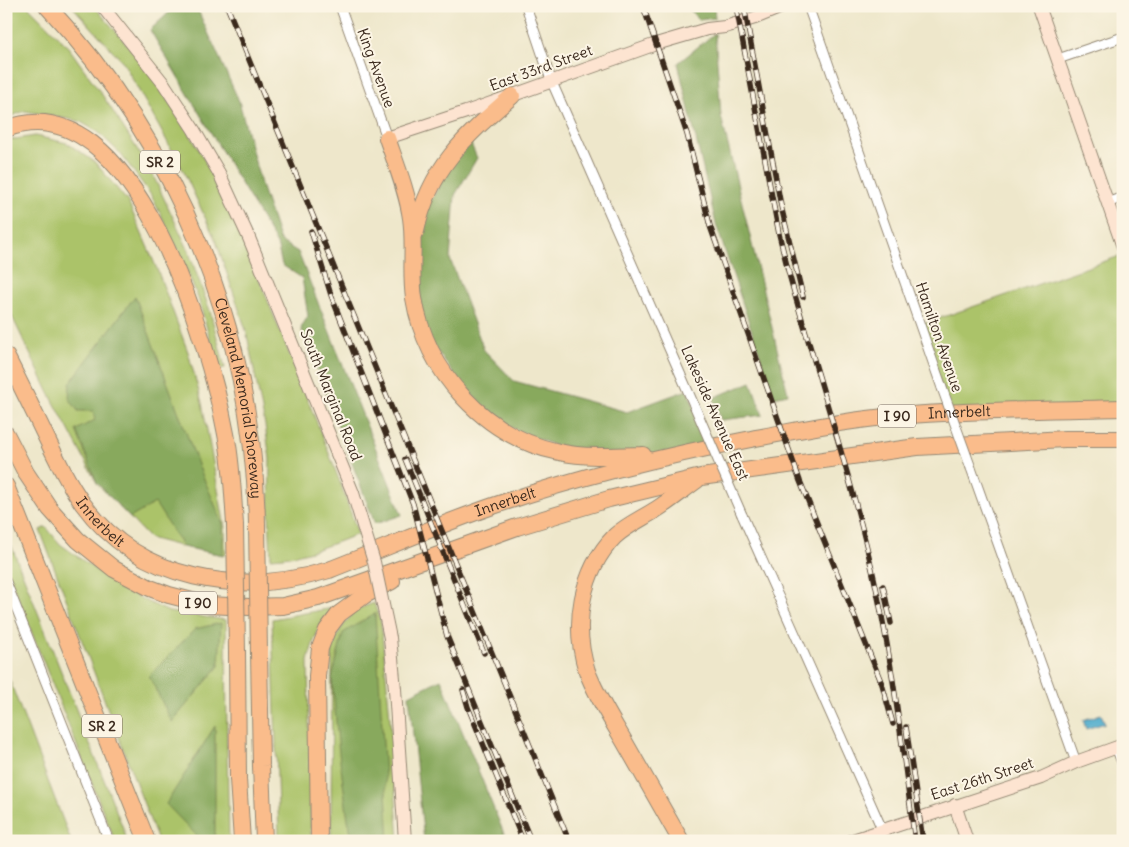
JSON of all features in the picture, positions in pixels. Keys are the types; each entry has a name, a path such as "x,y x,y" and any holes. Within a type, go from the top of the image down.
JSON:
{"highway":[{"name":"Cleveland Memorial Shoreway","path":"47,6 91,57 143,133 176,192 202,252 223,310 246,404 255,466 264,841"},
{"path":"413,246 423,205 431,186 445,162 471,131 512,96"},
{"path":"6,129 18,125 40,123 64,128 87,139 110,158 131,184 140,199 178,275 206,355 218,396 232,480 235,525 238,763 242,841"},
{"path":"387,138 408,199 413,246 414,298 426,341 447,378 465,399 483,416 503,430 536,446 559,452 592,456 675,455"},
{"name":"Innerbelt","path":"6,356 63,472 80,500 97,521 129,548 146,559 185,574 215,581 246,584 287,581 310,576 501,503 602,472 675,455 816,427 884,417 978,411 1123,408"},
{"name":"Innerbelt","path":"6,434 37,492 64,526 114,569 163,593 190,601 208,605 249,607 283,606 300,602 348,587 517,527 640,491 701,477 917,447 1065,439 1123,439"},
{"path":"681,841 596,690 583,657 580,621 583,594 596,561 605,548 625,528 658,509 701,477"},
{"name":"SR 2","path":"6,486 145,836"},
{"path":"319,841 317,666 327,630 339,614 356,601 454,549"}],"street":[{"name":"South Marginal Road","path":"102,6 164,84 194,130 218,173 249,238 353,493 374,562 390,638 405,841"},
{"name":"King Avenue","path":"340,6 387,138"},
{"name":"Lakeside Avenue East","path":"526,6 552,80 742,515 882,829"},
{"name":"East 33rd Street","path":"707,29 724,18 764,6"},
{"name":"East 33rd Street","path":"387,138 512,96 656,44 707,29 725,27 755,18 784,6"},
{"name":"Hamilton Avenue","path":"808,6 1076,762"},
{"path":"1040,6 1123,247"},
{"path":"1058,59 1123,37"},
{"path":"1107,203 1123,197"},
{"path":"6,582 109,841"},
{"path":"1120,746 1123,765"},
{"name":"East 26th Street","path":"850,841 1041,778 1076,762 1120,746"},
{"path":"955,806 967,841"}],"green space":[{"path":"6,6 28,6 69,48 103,96 150,169 187,247 210,311 225,368 219,369 198,298 178,249 151,195 120,153 98,132 79,121 25,111 6,118"},
{"path":"72,6 94,6 141,62 165,95 204,160 222,194 251,258 324,439 358,534 304,553 271,558 269,514 270,459 265,425 246,330 216,241 183,170 123,62"},
{"path":"176,6 196,6 239,101 262,188 280,241 298,252 402,515 375,524 301,328 308,316 302,278 282,265 277,244 150,30"},
{"path":"691,6 714,6 715,18 699,20 691,11"},
{"path":"715,33 721,116 788,394 774,397 716,224 678,63"},
{"path":"467,135 477,158 455,195 450,259 484,350 514,381 627,412 687,390 711,444 675,455 580,456 483,416 421,328 418,224"},
{"path":"35,136 67,143 95,162 128,202 157,269 188,352 202,403 225,527 226,555 149,538 97,483 48,391 6,304 6,143 9,140"},
{"path":"1123,255 1123,408 951,413 920,325"},
{"path":"135,296 199,467 223,524 223,555 183,547 155,503 130,518 97,483 76,430 95,420 93,411 78,411 69,398 70,383"},
{"path":"751,382 763,415 721,420 713,398"},
{"path":"46,527 60,544 106,577 142,599 169,612 226,620 229,841 158,841 40,530"},
{"path":"6,532 127,841 115,841 14,588 6,567"},
{"path":"374,603 381,623 399,841 331,841 332,650 340,630 355,610"},
{"path":"333,608 317,633 308,661 311,841 279,841 272,619"},
{"path":"375,613 389,841 353,841 348,820 339,753 332,678 343,633"},
{"path":"221,623 219,666 172,722 149,676 195,629"},
{"path":"6,671 71,841 6,841"},
{"path":"441,679 507,841 424,841 409,695"},
{"path":"215,726 215,841 202,841 166,804"}],"water":[{"path":"1101,714 1105,723 1086,729 1083,720"}],"railway":[{"path":"227,6 569,841"},
{"path":"643,6 687,134 710,226 800,481 882,684 893,724"},
{"path":"736,6 779,234 846,469 876,587 893,681 915,841"},
{"path":"744,6 781,206 803,297"},
{"path":"311,231 331,295 413,504 447,636 531,841"},
{"path":"405,459 484,653"},
{"path":"883,586 891,623"},
{"path":"463,690 468,707 523,841"},
{"path":"906,727 923,841"}]}
